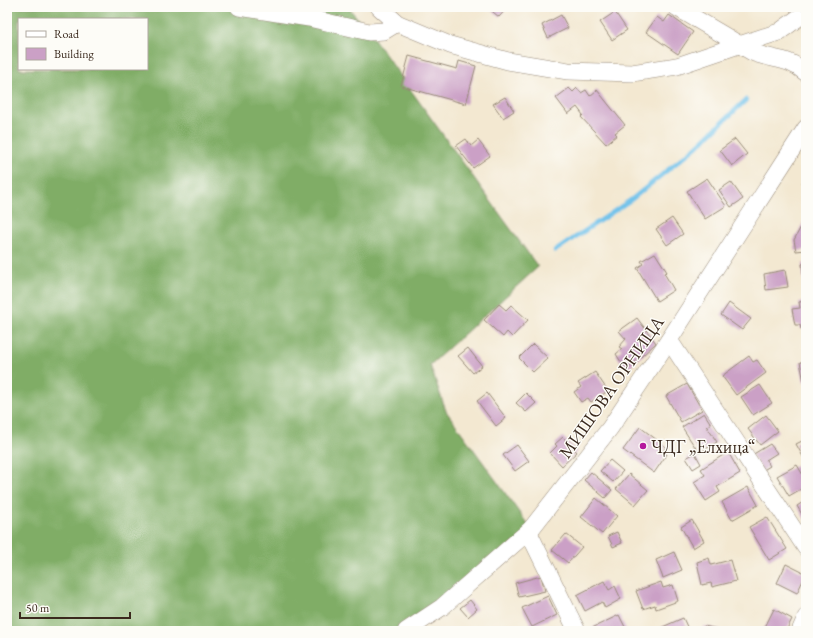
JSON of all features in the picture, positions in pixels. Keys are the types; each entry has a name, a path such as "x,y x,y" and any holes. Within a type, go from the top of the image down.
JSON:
{"street":[{"path":"238,7 309,18 369,32 384,31 397,23"},
{"path":"379,7 397,23 450,45 508,61 568,71 632,73 677,66 779,32 798,18"},
{"path":"676,7 739,45 763,57 788,61 806,73"},
{"name":"МИШОВА ОРНИЦА","path":"406,631 442,607 531,529 610,428 669,340 806,128"},
{"path":"669,340 806,548"},
{"path":"531,529 530,536 577,631"},
{"path":"800,631 806,617"}],"green space":[{"path":"7,7 348,7 369,32 538,267 430,365 446,411 531,529 406,631 7,631"}],"building":[{"path":"487,7 508,7 499,17"},
{"path":"615,12 627,30 612,40 600,22"},
{"path":"561,15 568,28 548,38 542,25"},
{"path":"669,15 693,32 678,54 646,32 657,17 664,22"},
{"path":"409,56 457,69 459,61 476,66 466,104 401,86"},
{"path":"569,88 573,92 577,88 581,93 586,90 590,96 597,90 625,125 615,133 617,135 606,144 581,117 583,115 577,107 568,114 556,98"},
{"path":"505,97 514,111 503,118 493,104"},
{"path":"466,139 471,146 478,140 490,156 473,168 456,146"},
{"path":"735,139 747,154 732,166 720,150"},
{"path":"707,178 726,206 705,219 687,191"},
{"path":"806,181 806,200 805,200 802,182"},
{"path":"731,182 743,199 731,207 719,190"},
{"path":"672,218 683,234 667,245 656,229"},
{"path":"806,222 806,250 796,251 794,240 803,223"},
{"path":"655,253 667,272 664,273 674,290 657,301 637,268 643,264 641,261"},
{"path":"806,263 806,293 805,293 802,264"},
{"path":"785,270 788,287 766,290 764,274"},
{"path":"806,301 806,328 801,329 800,325 795,325 792,309 800,308 799,302"},
{"path":"729,303 751,319 742,330 721,315"},
{"path":"499,304 506,310 511,305 528,320 512,337 507,332 503,337 484,320"},
{"path":"637,318 656,343 629,368 621,362 616,354 622,349 619,347 626,339 619,331"},
{"path":"533,344 548,358 533,372 519,358"},
{"path":"468,348 482,366 473,373 458,356"},
{"path":"749,356 753,362 757,360 766,373 736,395 722,376"},
{"path":"806,361 806,382 804,382 800,362"},
{"path":"595,372 608,391 591,402 588,398 581,402 574,392 581,387 578,383"},
{"path":"687,384 702,410 681,422 666,396"},
{"path":"760,385 772,403 753,415 741,397"},
{"path":"487,393 506,418 496,426 477,401"},
{"path":"526,393 536,403 526,412 516,403"},
{"path":"704,413 711,424 707,427 717,442 699,453 682,427"},
{"path":"766,415 778,431 760,445 748,429"},
{"path":"640,427 666,447 663,451 667,454 654,473 623,450"},
{"path":"563,437 577,452 562,466 550,453 557,446 555,444"},
{"path":"806,439 806,462 796,444"},
{"path":"770,444 777,453 766,460 770,466 762,471 752,455"},
{"path":"517,445 529,461 515,471 503,455"},
{"path":"728,452 740,473 717,487 720,492 706,501 694,482 705,475 701,469"},
{"path":"695,453 701,464 693,469 686,458"},
{"path":"610,460 623,471 613,482 600,471"},
{"path":"797,465 806,480 806,486 789,496 777,476"},
{"path":"591,472 612,490 605,498 584,480"},
{"path":"629,474 648,490 635,505 616,489"},
{"path":"748,487 758,505 732,520 722,502"},
{"path":"596,498 617,516 602,534 581,517"},
{"path":"806,500 806,521 797,506"},
{"path":"767,517 787,549 769,560 749,527"},
{"path":"692,520 704,541 693,548 681,527"},
{"path":"617,532 622,543 613,547 608,536"},
{"path":"566,534 582,547 568,563 552,550"},
{"path":"674,552 682,570 663,578 656,560"},
{"path":"709,558 711,565 730,560 736,581 712,587 711,583 702,585 697,562"},
{"path":"786,564 806,574 797,593 777,583"},
{"path":"541,576 545,591 519,597 515,583"},
{"path":"604,581 609,590 615,586 621,599 605,608 602,602 585,611 577,595"},
{"path":"661,582 663,588 673,585 678,601 656,609 655,605 643,609 636,591"},
{"path":"548,596 557,615 532,627 522,608"},
{"path":"470,600 477,609 468,617 460,608"},
{"path":"774,609 792,619 786,631 763,631"},
{"path":"619,615 627,631 593,631 592,628"},
{"path":"683,618 689,631 658,631 658,629"},
{"path":"704,626 722,630 722,631 703,631"}],"waterway":[{"path":"555,251 632,199 696,147 746,100"}],"place":[{"name":"ЧДГ „Елхица“","path":"643,446"}]}
